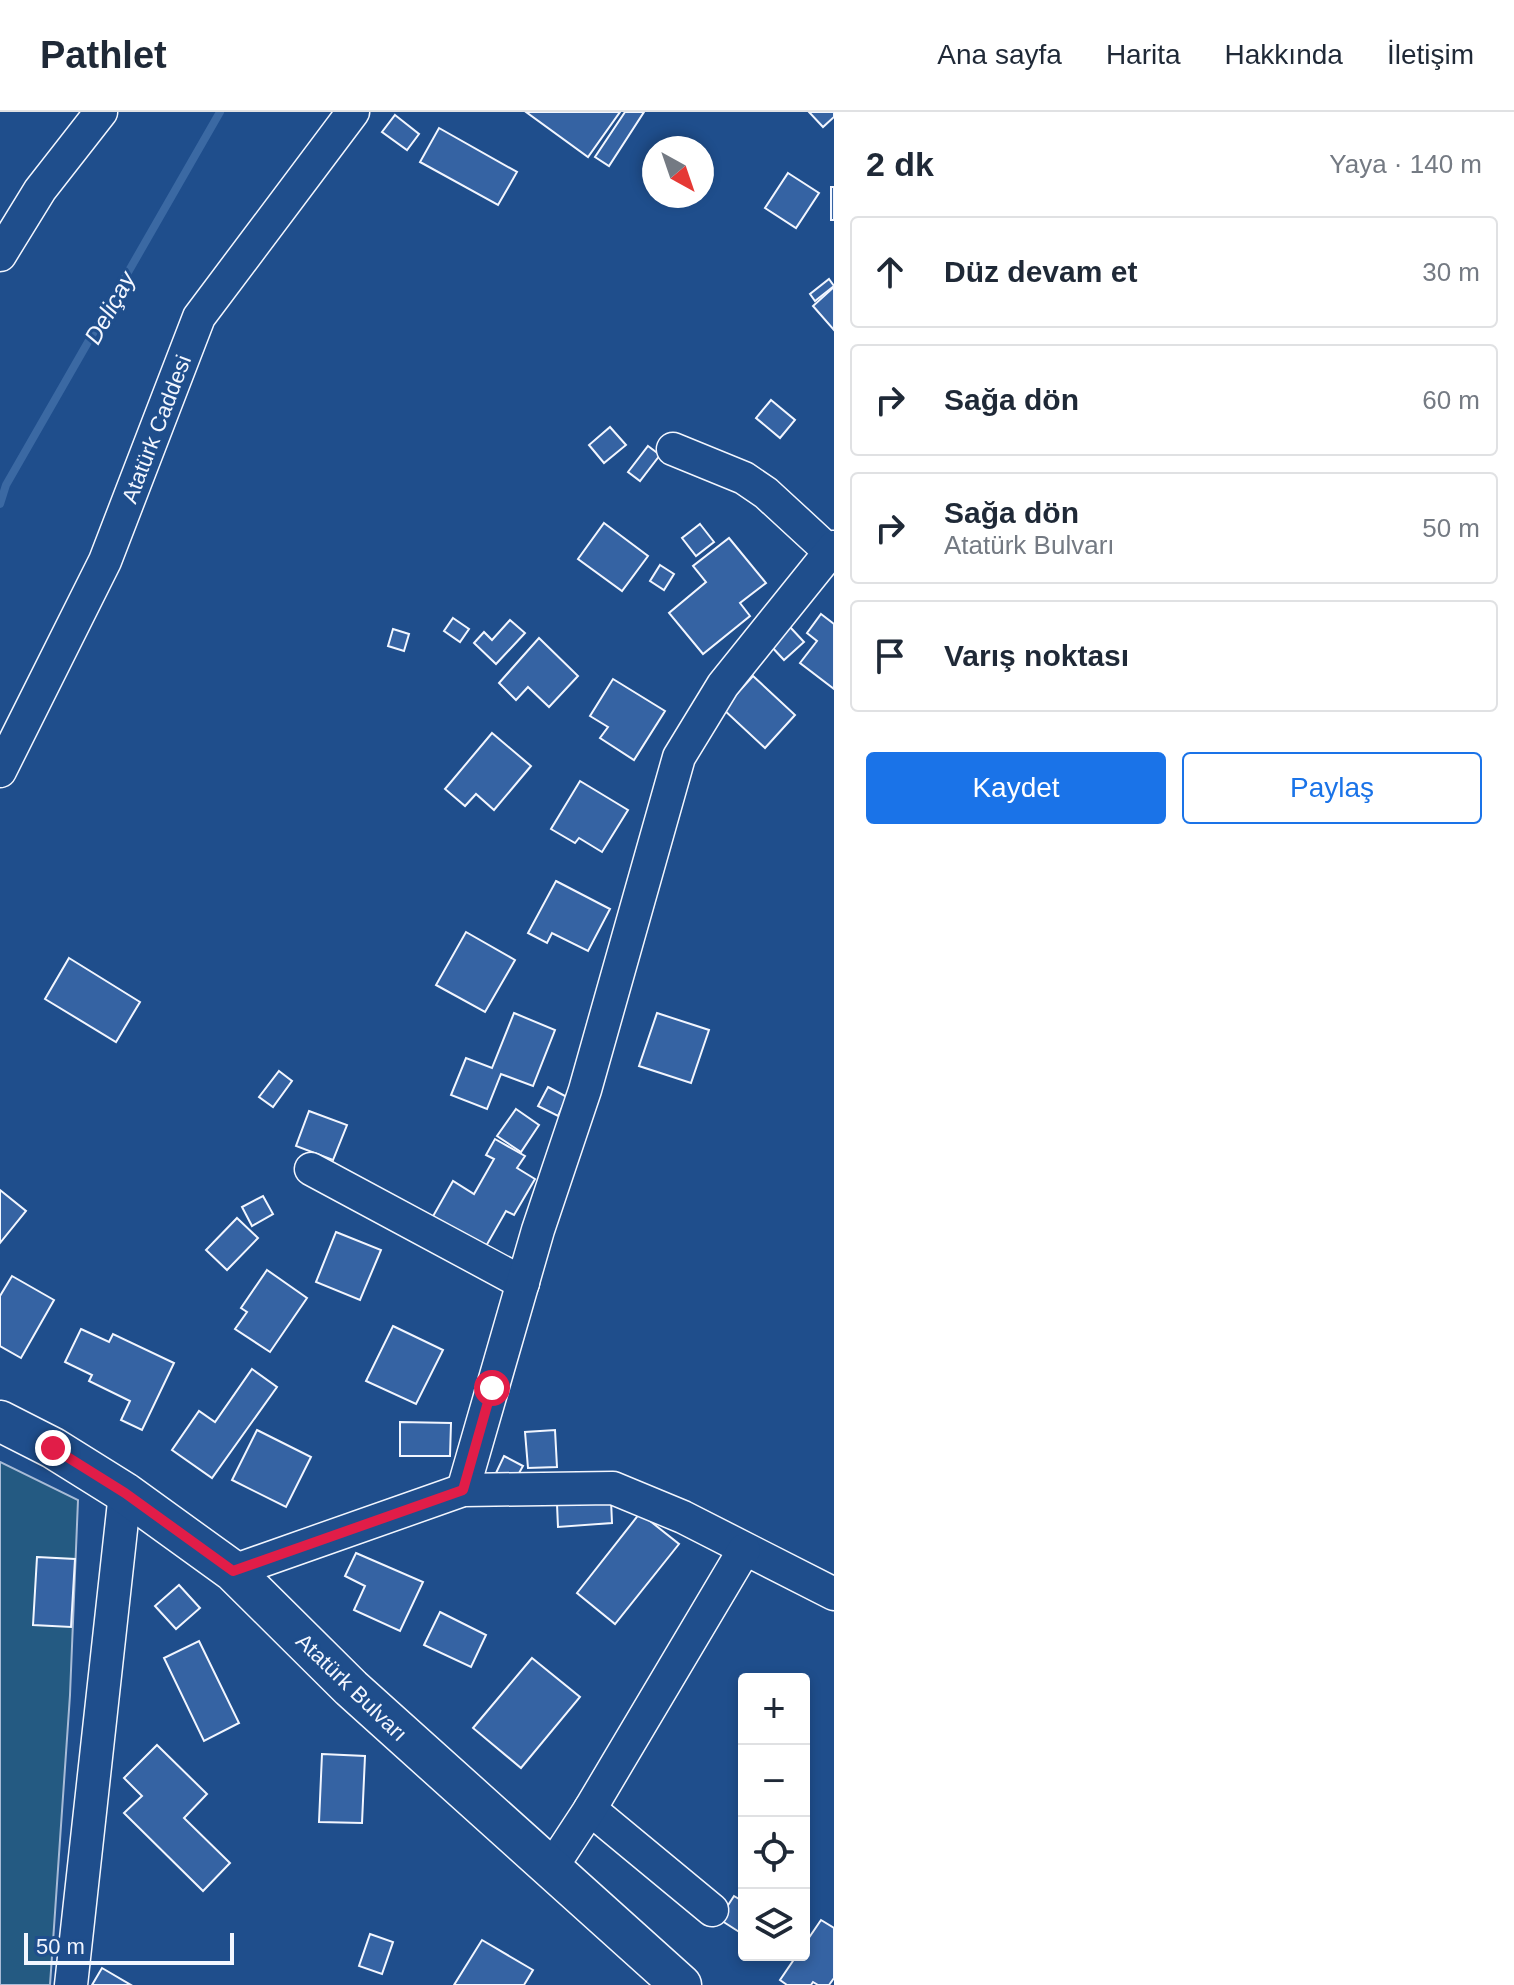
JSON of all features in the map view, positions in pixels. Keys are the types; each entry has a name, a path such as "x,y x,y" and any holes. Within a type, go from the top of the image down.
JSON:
{"main road":[{"name":"Atatürk Bulvarı","path":"0,1421 53,1448 125,1493 233,1571 351,1688 664,1979"}],"street":[{"path":"0,255 40,190 101,112"},
{"name":"Atatürk Caddesi","path":"0,771 105,561 199,317 353,112"},
{"path":"463,1490 523,1283 585,1090 679,757 723,685 832,549 744,478 673,449"},
{"path":"311,1169 523,1283"},
{"path":"233,1571 463,1490 613,1488 683,1517 834,1594"},
{"path":"71,1985 125,1493"},
{"path":"550,1870 590,1809 744,1550"},
{"path":"590,1809 712,1910"}],"shaded area":[{"path":"0,1462 78,1500 70,1695 50,1985 0,1985"}],"building":[{"path":"526,112 620,112 588,157"},
{"path":"625,112 644,112 609,166 595,157"},
{"path":"809,112 834,112 834,117 823,127"},
{"path":"395,115 419,134 407,150 382,132"},
{"path":"439,128 517,172 498,205 420,162"},
{"path":"788,173 819,193 796,228 765,208"},
{"path":"831,187 834,187 834,220 831,220"},
{"path":"829,279 834,286 815,301 810,294"},
{"path":"834,287 834,330 813,306"},
{"path":"771,400 795,420 780,438 756,418"},
{"path":"610,427 626,445 604,463 589,445"},
{"path":"648,446 660,455 640,481 628,472"},
{"path":"604,523 648,556 622,591 578,559"},
{"path":"700,524 714,542 696,556 682,538"},
{"path":"729,538 766,583 740,603 750,616 703,654 669,613 706,582 693,566"},
{"path":"660,565 674,574 664,590 650,581"},
{"path":"821,614 834,624 834,689 800,663 817,641 807,633"},
{"path":"453,618 469,629 460,642 444,631"},
{"path":"510,620 525,633 496,664 474,643 484,632 492,640"},
{"path":"790,627 804,642 784,660 770,645"},
{"path":"393,629 409,634 404,651 388,646"},
{"path":"539,638 578,676 549,707 528,687 516,700 499,683"},
{"path":"753,676 795,715 765,748 723,709"},
{"path":"613,679 665,711 634,760 600,738 608,727 590,716"},
{"path":"492,733 531,766 494,810 476,794 465,806 445,789"},
{"path":"580,781 628,810 602,852 579,838 575,843 551,829"},
{"path":"556,881 610,909 588,951 552,933 547,943 528,933"},
{"path":"466,932 515,960 485,1012 436,985"},
{"path":"69,958 140,1002 116,1042 45,999"},
{"path":"514,1013 555,1030 533,1086 501,1074 487,1109 451,1095 466,1058 492,1068"},
{"path":"657,1013 709,1030 691,1083 639,1066"},
{"path":"279,1071 292,1081 273,1107 259,1097"},
{"path":"548,1087 567,1097 558,1116 538,1106"},
{"path":"516,1109 539,1125 521,1152 497,1136"},
{"path":"309,1111 347,1125 333,1160 296,1146"},
{"path":"495,1139 525,1156 517,1168 535,1179 514,1215 506,1211 485,1248 432,1218 453,1181 474,1194 494,1159 486,1155"},
{"path":"0,1190 26,1211 0,1243"},
{"path":"263,1196 273,1214 252,1226 242,1207"},
{"path":"237,1218 258,1238 227,1270 206,1250"},
{"path":"336,1232 381,1250 360,1300 316,1282"},
{"path":"267,1270 307,1298 270,1352 235,1329 247,1312 241,1308"},
{"path":"12,1276 54,1300 21,1358 0,1346 0,1296"},
{"path":"393,1326 443,1350 416,1404 366,1381"},
{"path":"81,1329 109,1342 113,1334 174,1363 142,1430 121,1420 130,1401 89,1381 92,1375 65,1362"},
{"path":"252,1369 277,1387 212,1478 172,1450 199,1411 215,1422"},
{"path":"400,1422 451,1423 450,1456 400,1456"},
{"path":"257,1430 311,1457 286,1507 232,1480"},
{"path":"555,1430 557,1467 528,1468 525,1432"},
{"path":"504,1456 523,1466 514,1482 496,1473"},
{"path":"611,1500 612,1523 558,1527 557,1504"},
{"path":"640,1513 679,1544 615,1624 577,1593"},
{"path":"356,1553 423,1582 400,1631 354,1610 365,1586 345,1576"},
{"path":"37,1557 75,1559 71,1627 33,1625"},
{"path":"179,1585 200,1608 176,1629 155,1606"},
{"path":"440,1612 486,1635 471,1667 424,1645"},
{"path":"199,1641 239,1723 204,1741 164,1658"},
{"path":"532,1658 580,1697 521,1768 473,1728"},
{"path":"157,1745 207,1794 184,1818 230,1863 203,1891 124,1813 142,1796 124,1778"},
{"path":"322,1754 365,1756 362,1823 319,1822"},
{"path":"734,1896 738,1898 738,1931 719,1919"},
{"path":"821,1920 834,1928 834,1978 829,1985 813,1982 811,1985 787,1985 780,1980 793,1961 810,1961 810,1936"},
{"path":"370,1934 393,1942 382,1974 359,1966"},
{"path":"482,1940 533,1970 524,1985 454,1985"},
{"path":"102,1968 131,1985 92,1985"}],"waterway":[{"name":"Deliçay","path":"0,504 6,485 220,112"}],"route":[{"path":"53,1448 125,1493 233,1571 463,1490 492,1388"}]}
